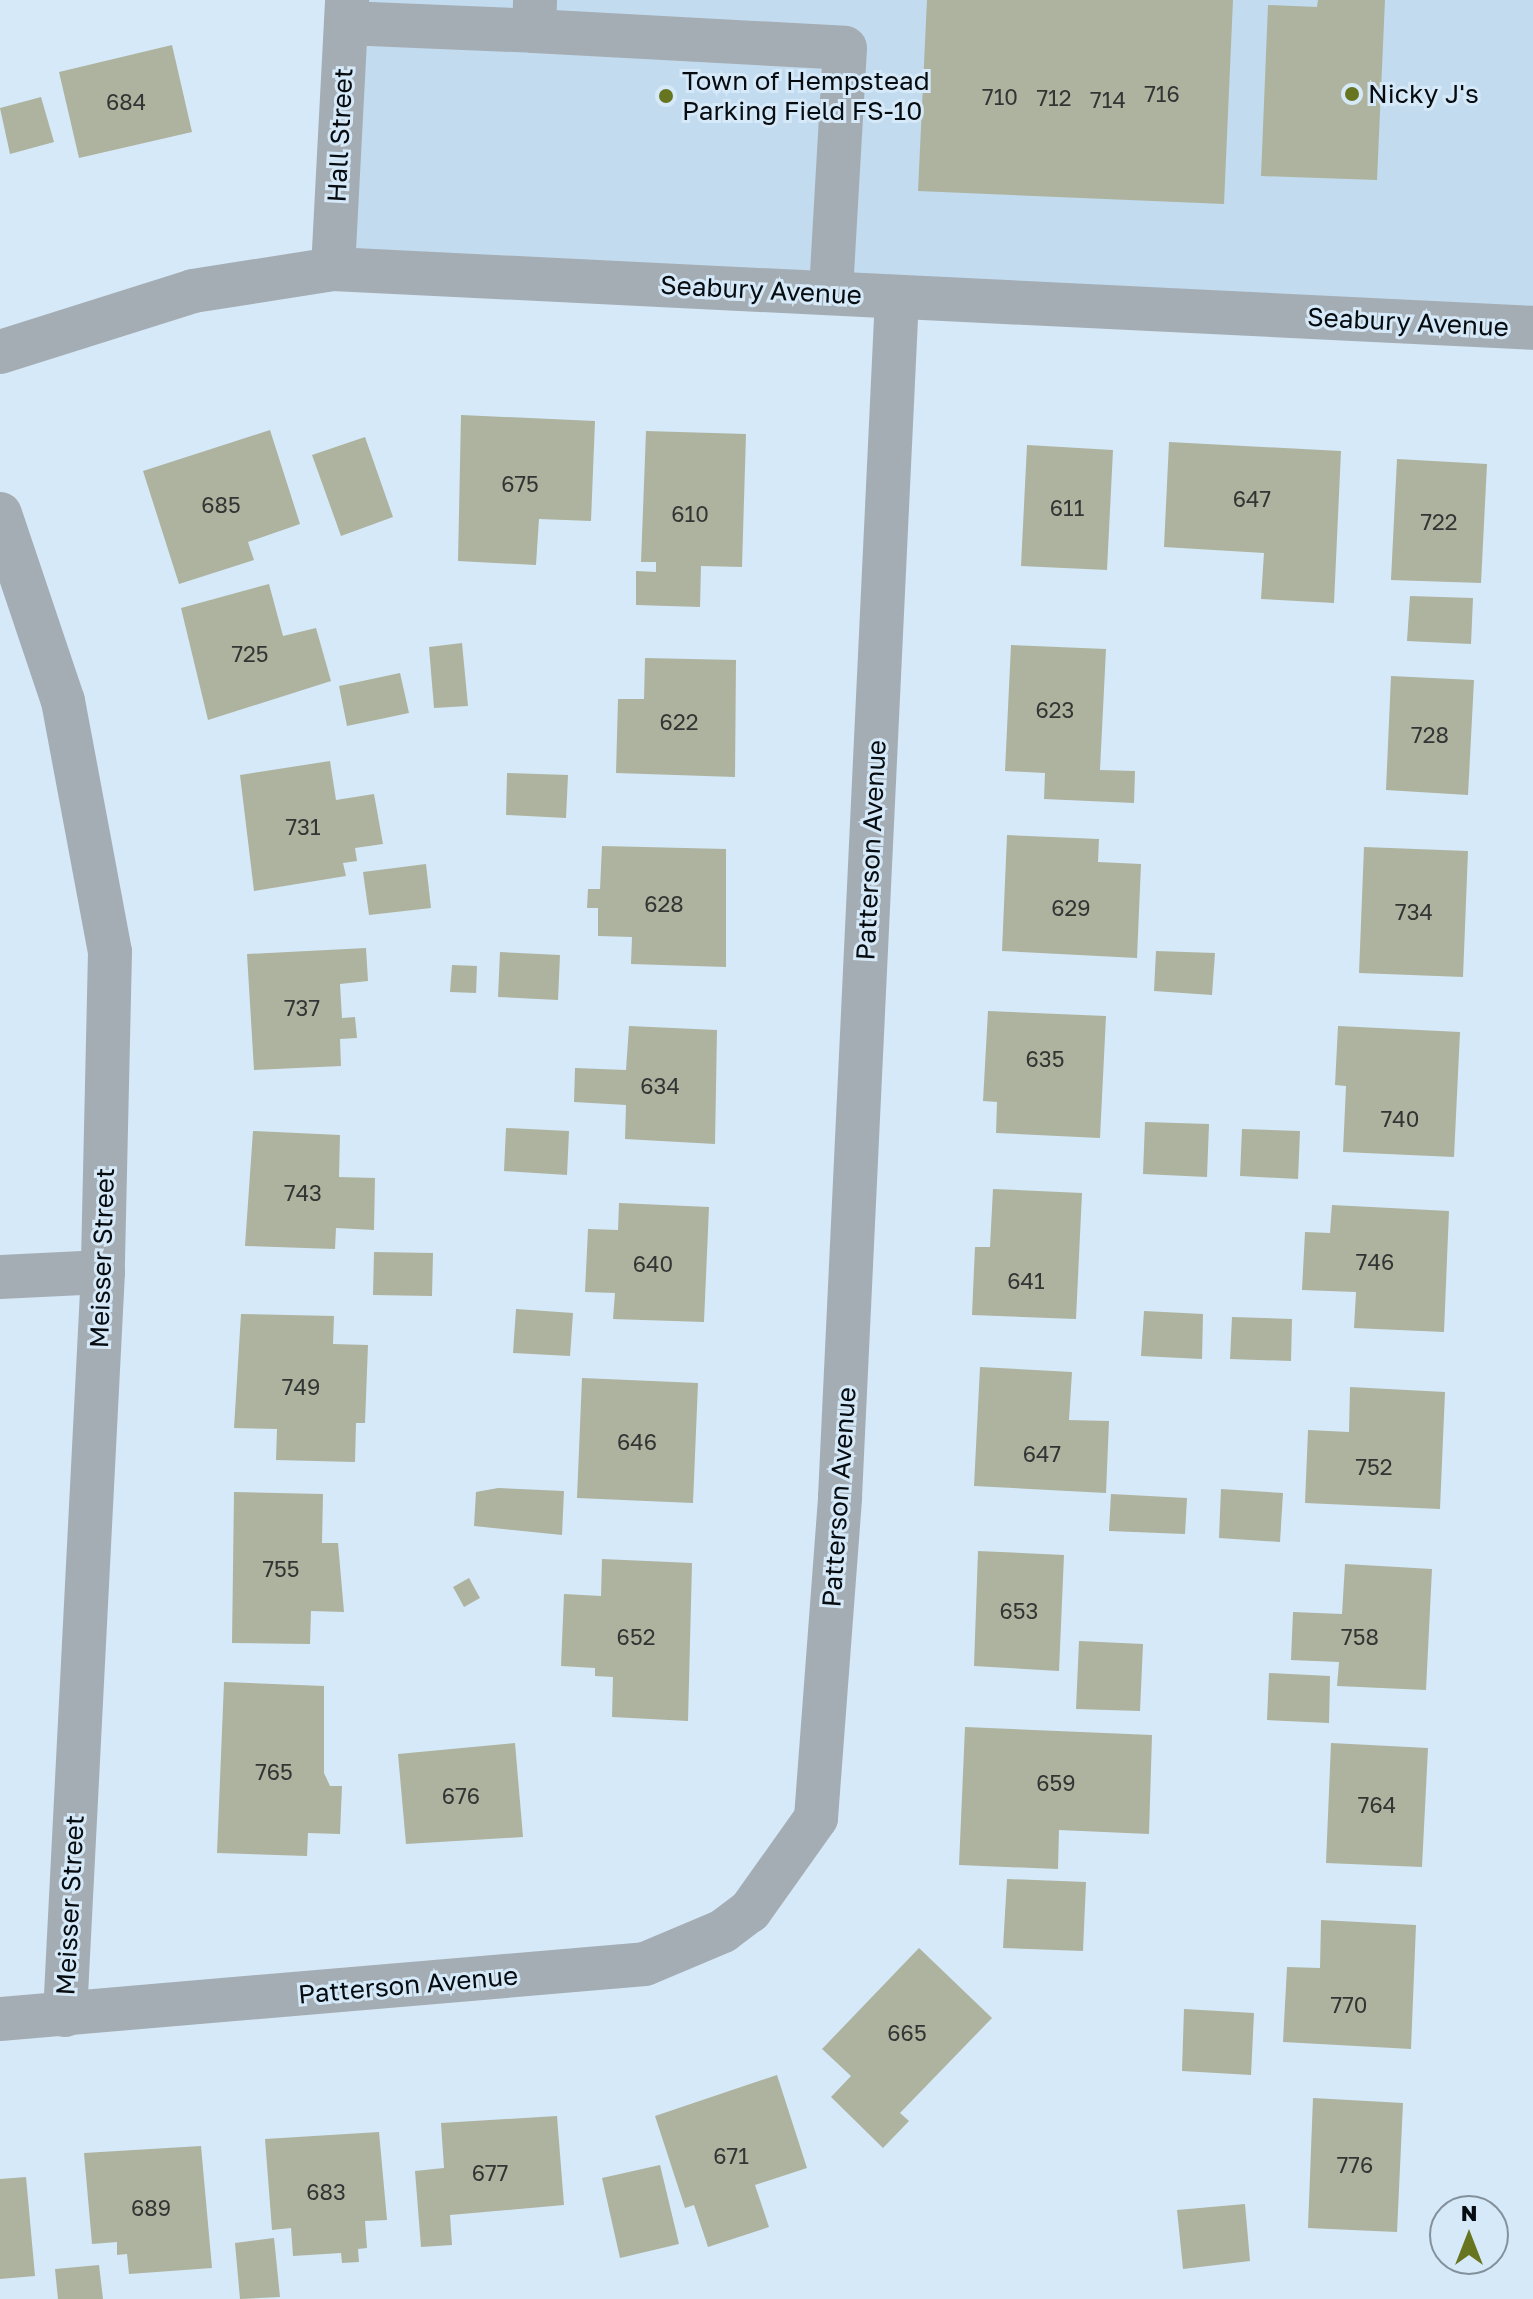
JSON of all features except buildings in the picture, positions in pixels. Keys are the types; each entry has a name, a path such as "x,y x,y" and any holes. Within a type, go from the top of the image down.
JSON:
{"street":[{"path":"347,12 534,15 845,48 831,293"},
{"name":"Hall Street","path":"333,269 347,12"},
{"name":"Seabury Avenue","path":"0,352 193,291 333,269 1533,328"},
{"name":"Patterson Avenue","path":"0,2019 645,1964 723,1931 750,1911 816,1818 840,1497 897,297"},
{"name":"Meisser Street","path":"0,514 63,701 108,937 103,1272 65,2015"},
{"path":"0,1277 103,1272"}],"shaded area":[{"path":"347,0 1533,0 1533,329 333,269"}],"place":[{"name":"Nicky J's","path":"1352,94"},
{"name":"Town of Hempstead Parking Field FS-10","path":"666,96"}]}
